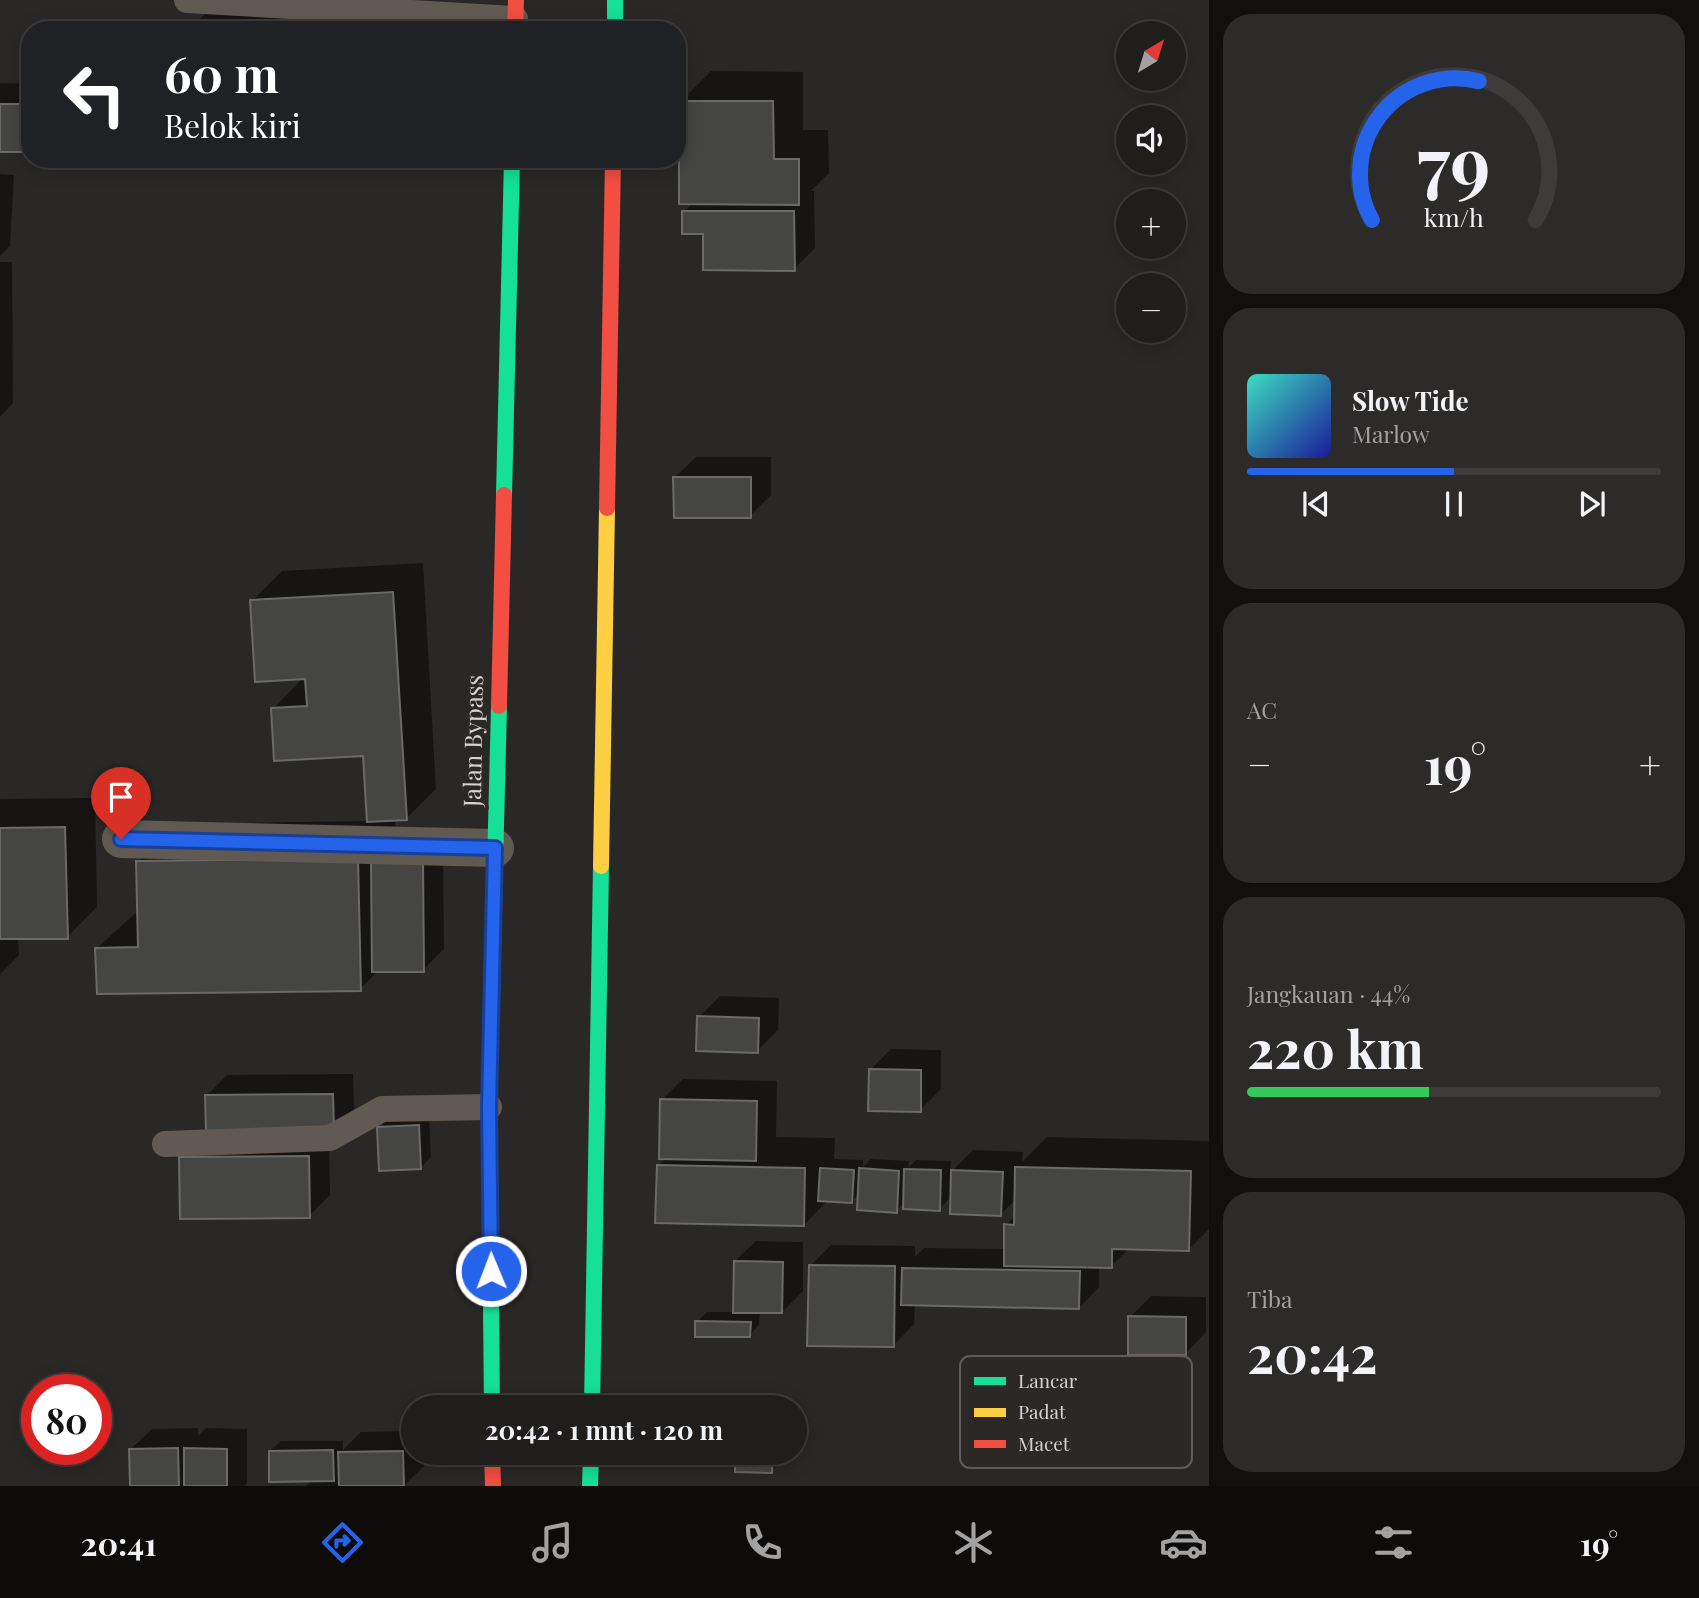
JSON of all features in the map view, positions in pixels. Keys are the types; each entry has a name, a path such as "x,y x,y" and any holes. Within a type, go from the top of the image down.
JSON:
{"highway":[{"path":"615,0 615,21"},
{"name":"Jalan Bypass","path":"492,1395 489,1107 512,168"},
{"path":"592,1395 613,168"},
{"path":"492,1465 493,1486"},
{"path":"590,1486 591,1465"}],"street":[{"path":"121,839 495,848"}],"lane":[{"path":"187,0 515,16"},
{"path":"164,1144 330,1138 382,1108 489,1107"}],"building":[{"path":"686,101 773,101 774,159 799,159 799,205 679,204 679,168 686,168"},
{"path":"0,104 21,104 21,152 0,152"},
{"path":"682,211 794,211 795,271 703,270 703,234 682,234"},
{"path":"673,477 751,477 751,518 674,518"},
{"path":"393,592 407,820 367,822 363,756 274,761 271,708 307,706 305,679 255,682 250,600"},
{"path":"65,827 68,939 0,939 0,828"},
{"path":"358,858 361,991 97,994 95,948 138,947 136,861"},
{"path":"371,861 423,861 424,972 372,972"},
{"path":"697,1016 759,1018 758,1053 696,1051"},
{"path":"869,1069 921,1070 921,1112 868,1111"},
{"path":"333,1094 334,1131 206,1133 205,1095"},
{"path":"660,1099 757,1101 756,1161 659,1159"},
{"path":"419,1125 421,1169 379,1171 377,1127"},
{"path":"309,1156 310,1218 180,1219 179,1157"},
{"path":"657,1165 805,1168 804,1226 655,1223"},
{"path":"1015,1167 1191,1171 1189,1251 1112,1249 1112,1268 1004,1266 1004,1224 1014,1225"},
{"path":"820,1168 854,1170 852,1203 818,1201"},
{"path":"859,1168 899,1171 897,1213 857,1210"},
{"path":"904,1169 941,1170 940,1211 903,1209"},
{"path":"951,1170 1003,1172 1001,1216 950,1214"},
{"path":"734,1261 783,1262 782,1313 733,1313"},
{"path":"809,1265 895,1266 894,1347 807,1346"},
{"path":"902,1268 1080,1271 1079,1309 901,1305"},
{"path":"1128,1316 1186,1317 1186,1355 1128,1355"},
{"path":"695,1321 751,1322 750,1337 695,1337"},
{"path":"178,1448 179,1486 130,1486 129,1449"},
{"path":"184,1448 227,1449 227,1486 184,1486"},
{"path":"333,1450 334,1481 269,1482 269,1451"},
{"path":"401,1451 404,1486 339,1486 338,1452"},
{"path":"735,1465 772,1465 772,1473 735,1472"}],"traffic: fast":[{"path":"615,0 615,21"},
{"path":"504,495 512,168"},
{"path":"492,1395 489,1107 499,706"},
{"path":"592,1395 601,866"},
{"path":"590,1486 591,1465"}],"traffic: slow":[{"path":"601,866 607,508"}],"traffic: jam":[{"path":"515,21 516,0"},
{"path":"607,508 613,168"},
{"path":"499,706 504,495"},
{"path":"492,1465 493,1486"}],"route":[{"path":"121,839 495,848 489,1107 491,1271"}]}
